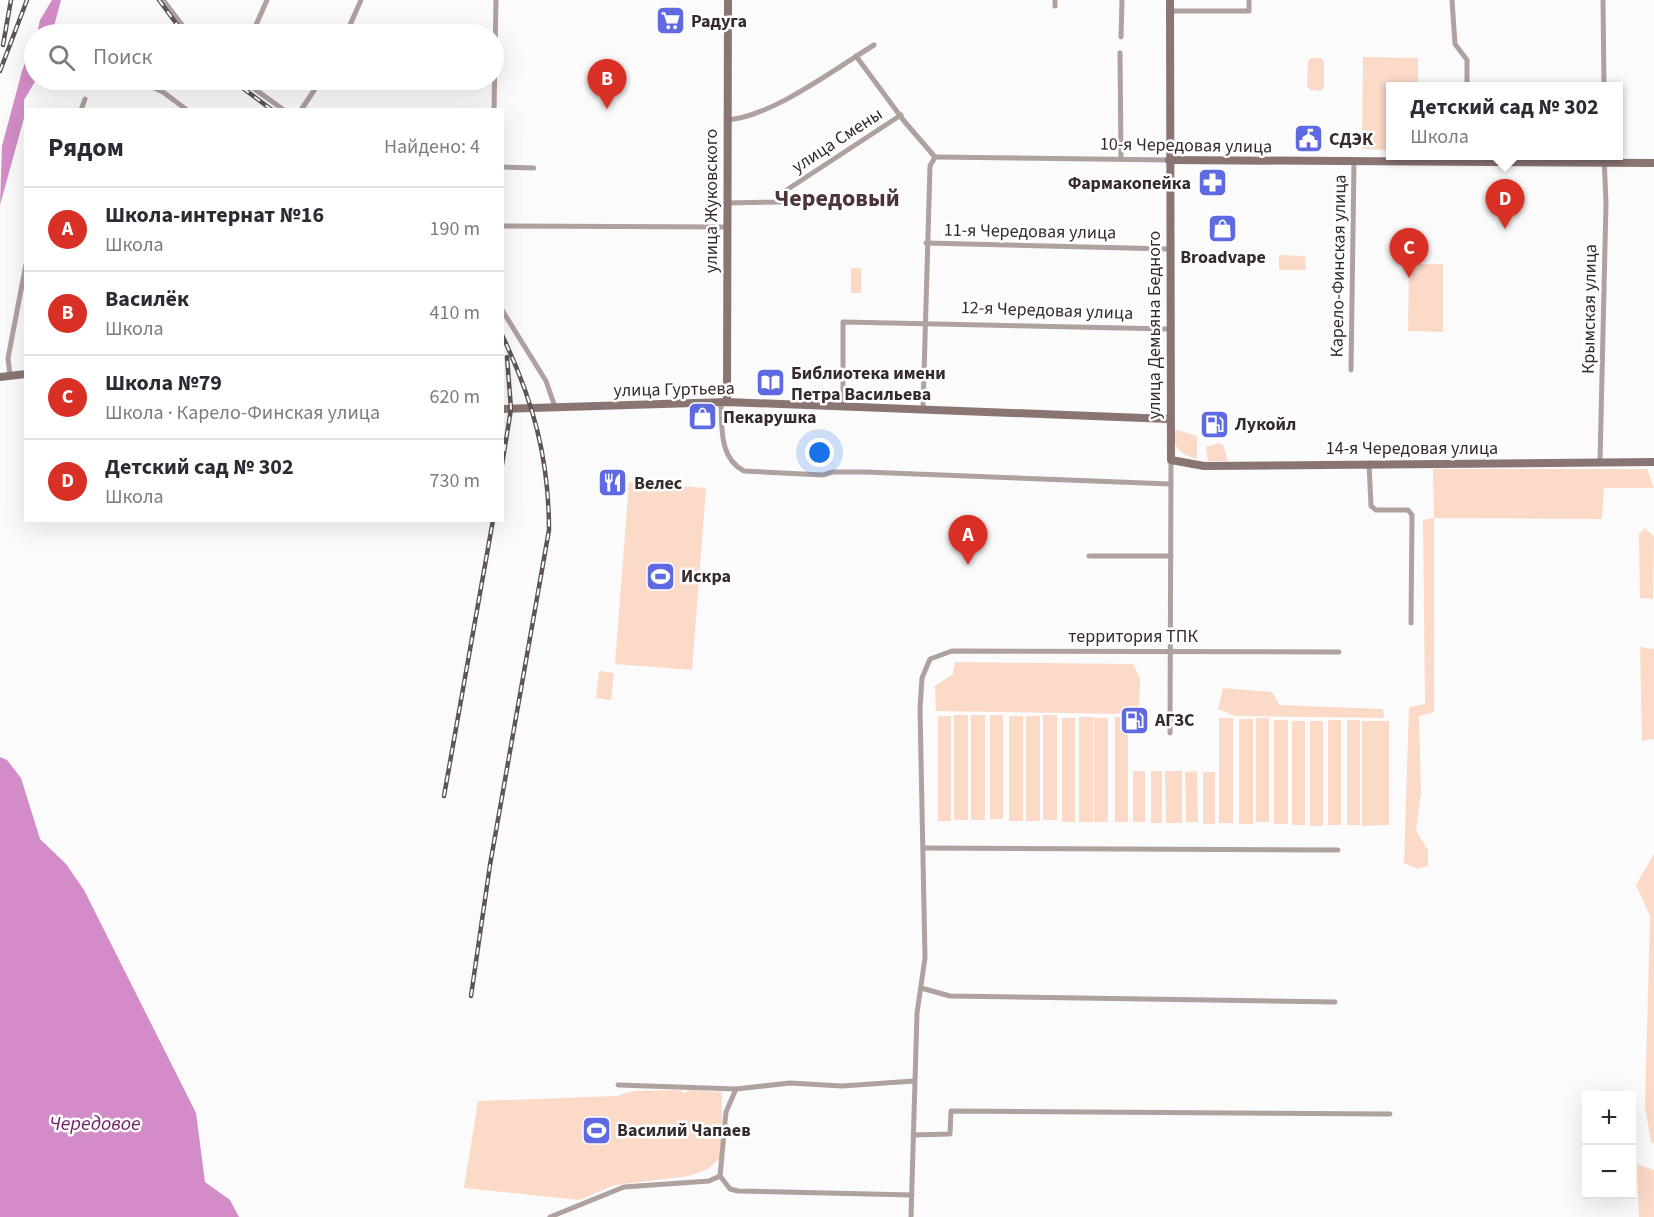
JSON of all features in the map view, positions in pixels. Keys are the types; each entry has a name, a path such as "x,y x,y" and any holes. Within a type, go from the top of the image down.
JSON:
{"main road":[{"name":"улица Жуковского","path":"724,402 728,0"},
{"name":"улица Демьяна Бедного","path":"1170,0 1168,329 1171,460"},
{"name":"10-я Чередовая улица","path":"1169,160 1354,162 1427,160"},
{"name":"10-я Чередовая улица","path":"1616,160 1654,163"},
{"path":"0,377 24,374"},
{"path":"0,384 10,376"},
{"name":"улица Гуртьева","path":"504,409 724,402 1169,419"},
{"name":"14-я Чередовая улица","path":"1171,460 1204,466 1654,462"}],"street":[{"path":"256,24 267,0"},
{"path":"350,24 361,0"},
{"path":"496,0 496,24"},
{"path":"1121,37 1122,0"},
{"path":"1170,11 1249,11 1249,0"},
{"path":"1452,0 1455,44 1467,60 1467,82"},
{"path":"1603,0 1604,82"},
{"path":"166,1 182,24"},
{"path":"726,120 741,119 766,110 874,45"},
{"path":"1120,53 1120,159"},
{"path":"856,56 935,158 930,166 926,243 923,409"},
{"path":"159,90 185,108"},
{"path":"256,90 281,108"},
{"path":"302,108 314,90"},
{"path":"494,90 494,108"},
{"path":"82,108 85,99"},
{"name":"улица Смены","path":"726,203 783,202 785,191 838,159 901,115"},
{"name":"10-я Чередовая улица","path":"935,158 1169,160"},
{"name":"Крымская улица","path":"1600,462 1606,203 1604,160"},
{"name":"Карело-Финская улица","path":"1351,370 1354,162"},
{"path":"504,167 534,168"},
{"path":"504,226 726,227"},
{"name":"11-я Чередовая улица","path":"926,243 1169,249"},
{"path":"10,376 8,358 24,274"},
{"path":"504,313 546,381 555,406"},
{"name":"12-я Чередовая улица","path":"843,406 843,321 1168,329"},
{"name":"улица Жуковского","path":"724,402 722,433 727,456 734,466 744,471 823,476 833,472 865,472 1170,484"},
{"name":"улица Демьяна Бедного","path":"1170,732 1171,460"},
{"path":"1369,463 1371,506 1376,510 1407,510 1412,515 1411,623"},
{"path":"1089,556 1171,556"},
{"name":"территория ТПК","path":"923,848 920,709 922,678 930,659 952,651 1339,652"},
{"path":"911,1217 917,1013 925,936 923,848 1338,850"},
{"path":"921,988 962,997 1335,1002"},
{"path":"618,1085 736,1089 790,1083 842,1086 914,1081"},
{"path":"736,1089 726,1112 724,1157 720,1176 730,1189 912,1195"},
{"path":"913,1135 950,1134 951,1111 1390,1114"},
{"path":"550,1217 624,1187 708,1181 720,1176"}],"shaded area":[{"path":"1363,57 1418,58 1418,82 1386,82 1386,150 1362,149"},
{"path":"1311,58 1321,58 1324,62 1324,87 1321,91 1307,87 1308,61"},
{"path":"1279,255 1305,256 1306,270 1279,270"},
{"path":"1409,264 1443,264 1443,332 1408,331"},
{"path":"851,268 861,268 861,293 851,293"},
{"path":"1174,431 1197,436 1197,459 1182,453 1176,446"},
{"path":"1218,443 1223,445 1228,461 1208,461 1206,447"},
{"path":"1433,469 1647,469 1654,488 1604,488 1602,519 1434,518"},
{"name":"Искра","path":"629,482 706,488 692,670 615,664"},
{"path":"1434,518 1434,712 1419,716 1421,793 1416,831 1428,850 1428,866 1418,869 1404,863 1409,707 1425,704 1423,520"},
{"path":"1645,528 1654,537 1653,599 1640,598 1639,534"},
{"path":"1640,647 1654,649 1654,739 1642,741"},
{"path":"955,662 1133,664 1140,678 1139,709 1128,714 936,711 935,686 953,674"},
{"path":"599,671 614,673 611,700 596,698"},
{"path":"1223,688 1272,692 1280,705 1383,709 1384,718 1235,716 1218,709"},
{"path":"954,715 968,715 968,820 954,820"},
{"path":"971,715 985,715 985,820 971,820"},
{"path":"990,715 1003,715 1003,819 990,819"},
{"path":"1043,715 1057,715 1057,820 1043,820"},
{"path":"938,716 951,716 951,821 938,821"},
{"path":"1009,716 1023,716 1023,821 1009,821"},
{"path":"1026,716 1040,716 1040,821 1026,821"},
{"path":"1079,717 1093,717 1093,822 1079,822"},
{"path":"1115,717 1128,717 1128,822 1115,822"},
{"path":"1062,718 1075,718 1075,822 1062,822"},
{"path":"1094,718 1108,718 1108,822 1094,822"},
{"path":"1219,718 1233,718 1233,823 1219,823"},
{"path":"1256,718 1269,718 1269,822 1256,822"},
{"path":"1239,719 1253,719 1253,824 1239,824"},
{"path":"1274,720 1288,720 1288,824 1274,824"},
{"path":"1328,720 1341,720 1341,825 1328,825"},
{"path":"1347,720 1360,720 1360,825 1347,825"},
{"path":"1292,721 1305,721 1305,825 1292,825"},
{"path":"1310,721 1323,721 1323,826 1310,826"},
{"path":"1362,721 1389,721 1389,825 1362,826"},
{"path":"1133,771 1145,771 1145,822 1133,822"},
{"path":"1151,771 1162,771 1162,823 1151,823"},
{"path":"1165,771 1182,771 1182,823 1166,823"},
{"path":"1197,771 1198,822 1186,822 1185,772"},
{"path":"1203,772 1215,772 1215,824 1203,824"},
{"path":"1654,854 1654,1144 1651,1142 1645,1107 1650,916 1636,885"},
{"name":"Василий Чапаев","path":"681,1090 683,1093 691,1090 722,1092 722,1148 719,1159 708,1169 689,1176 615,1185 579,1200 464,1188 478,1101 617,1096 633,1091"},
{"path":"1637,1164 1654,1170 1654,1217 1639,1217"}],"water":[{"path":"52,0 61,0 55,24 39,24"},
{"path":"24,66 24,90 30,90 24,100 24,118 0,205 2,146"},
{"name":"Чередовое","path":"0,757 7,760 21,778 40,839 66,864 84,890 196,1113 205,1182 230,1200 239,1217 0,1217"}],"railway":[{"path":"3,45 11,0"},
{"path":"0,71 27,0"},
{"path":"159,0 177,24"},
{"path":"245,90 269,108"},
{"path":"471,996 490,865 549,530 546,478 537,430 522,383 504,339"},
{"path":"504,453 511,409 507,357"},
{"path":"444,796 493,522"}],"place":[{"name":"Радуга","path":"670,21"},
{"name":"Василёк","path":"607,109"},
{"name":"СДЭК","path":"1308,139"},
{"name":"Фармакопейка","path":"1212,183"},
{"name":"Broadvape","path":"1223,228"},
{"name":"Детский сад № 302","path":"1505,229"},
{"name":"Школа №79","path":"1409,278"},
{"name":"Библиотека имени Петра Васильева","path":"770,383"},
{"name":"Пекарушка","path":"702,417"},
{"name":"Лукойл","path":"1214,424"},
{"name":"Велес","path":"613,483"},
{"name":"Школа-интернат №16","path":"968,565"},
{"name":"Искра","path":"660,576"},
{"name":"АГЗС","path":"1134,720"},
{"name":"Василий Чапаев","path":"596,1130"}],"district":[{"name":"Чередовый","path":"837,198"}]}
